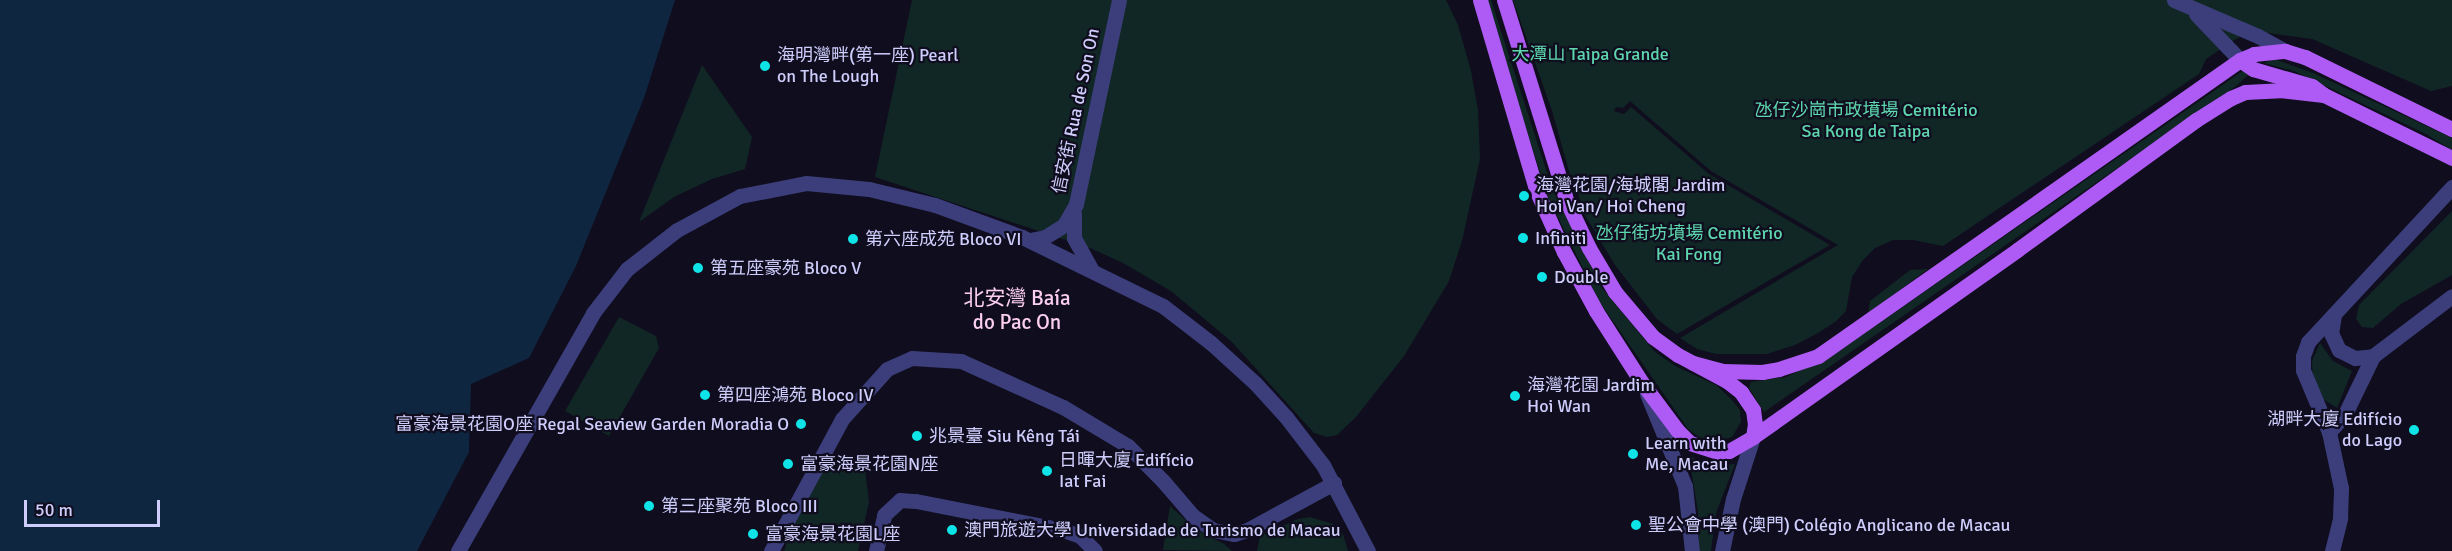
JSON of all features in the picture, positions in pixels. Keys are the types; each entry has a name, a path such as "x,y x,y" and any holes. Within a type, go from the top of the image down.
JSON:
{"main road":[{"path":"1480,0 1537,192 1564,252 1596,311 1642,383 1677,430 1690,443 1718,452 1729,451 1753,437 2196,120 2231,98 2246,92 2280,90 2324,95"},
{"path":"1504,0 1567,202 1589,248 1615,292 1638,322 1665,348 1727,381 1745,396 1753,410 1755,424 1753,437"},
{"path":"1693,363 1722,370 1762,372 1818,356 2240,60 2266,51 2285,51 2305,57 2452,129"},
{"path":"2240,60 2253,69 2312,86 2324,95 2452,158"}],"street":[{"name":"信安街 Rua de Son On","path":"1030,240 1045,237 1064,225 1076,204 1119,0"},
{"path":"2174,0 2258,36 2285,51"},
{"path":"2192,9 2240,60"},
{"path":"458,551 593,313 627,269 677,230 740,196 806,183 869,189 935,205 1030,240 1163,306 1211,343 1256,383 1286,417 1310,446 1334,483 1368,551"},
{"path":"2332,551 2340,518 2341,488 2329,432 2303,370 2303,356 2308,342 2452,187"},
{"path":"1076,204 1072,223 1074,238 1093,271"},
{"path":"2329,432 2345,414 2373,356 2452,296"},
{"path":"2334,315 2331,333 2339,350 2355,358 2373,356"},
{"path":"771,551 842,419 887,369 912,358 948,358 970,364 1029,389 1080,417 1128,446 1158,475 1193,516 1212,530 1234,534 1247,530 1334,483"},
{"path":"1642,383 1685,486 1692,551"},
{"path":"1722,551 1732,499 1753,437"},
{"path":"876,551 884,515 900,500 1064,530 1080,536 1095,551"}],"green space":[{"path":"912,0 1446,0 1458,25 1471,71 1478,110 1480,159 1462,241 1449,281 1404,356 1356,417 1337,435 1327,437 1314,433 1232,342 1171,291 1123,263 1090,248 875,177"},
{"path":"1485,0 1491,0 1553,191 1602,288 1654,351 1675,366 1716,385 1731,399 1740,410 1741,422 1732,437 1714,442 1702,439 1688,429 1599,301 1548,197"},
{"name":"氹仔沙崗市政墳場 Cemitério Sa Kong de Taipa","path":"1513,0 2452,0 2452,86 2431,91 2312,39 2253,31 2234,40 2206,59 2199,74 1943,246 1913,240 1893,240 1875,248 1863,260 1852,277 1846,311 1835,322 1818,333 1795,345 1767,354 1716,354 1697,349 1680,338 1838,245 1711,171 1630,101 1623,108 1616,107 1614,111 1624,114 1631,107 1709,174 1830,245 1677,334 1657,319 1615,265 1583,212 1577,189 1574,189 1552,111"},
{"path":"2274,59 2313,73 2452,138 2452,150 2426,134 2294,71 2264,63"},
{"path":"702,65 752,137 745,169 712,179 674,197 639,222"},
{"path":"2247,68 2248,75 2236,86 1764,412 1749,388 1751,382 1786,377 1835,354"},
{"path":"2452,211 2452,275 2401,304 2373,328 2362,327 2356,319 2359,305"},
{"path":"1928,269 1868,314 1870,301 1910,270"},
{"path":"619,317 656,336 659,348 609,436 565,411"},
{"path":"2320,343 2333,361 2352,371 2337,408 2323,399 2313,380 2312,361"},
{"path":"837,456 865,469 869,502 858,551 784,551 796,516 816,477"},
{"path":"1689,456 1714,466 1735,464 1716,513 1711,551 1699,551 1698,512"},
{"path":"1170,506 1197,530 1224,544 1232,551 1163,550"},
{"path":"1310,517 1333,524 1343,534 1348,551 1257,551 1260,536 1298,519"}],"water":[{"path":"0,0 675,0 644,98 576,266 529,358 471,384 469,452 417,551 0,551"}],"place":[{"name":"海明灣畔(第一座) Pearl on The Lough","path":"765,66"},
{"name":"海灣花園/海城閣 Jardim Hoi Van/ Hoi Cheng","path":"1524,196"},
{"name":"Infiniti","path":"1523,238"},
{"name":"第六座成苑 Bloco VI","path":"853,239"},
{"name":"第五座豪苑 Bloco V","path":"698,268"},
{"name":"Double","path":"1542,277"},
{"name":"第四座鴻苑 Bloco IV","path":"705,395"},
{"name":"海灣花園 Jardim Hoi Wan","path":"1515,396"},
{"name":"富豪海景花園O座 Regal Seaview Garden Moradia O","path":"801,424"},
{"name":"湖畔大廈 Edifício do Lago","path":"2414,430"},
{"name":"兆景臺 Siu Kêng Tái","path":"917,436"},
{"name":"Learn with Me, Macau","path":"1633,454"},
{"name":"富豪海景花園N座","path":"788,464"},
{"name":"日暉大廈 Edifício Iat Fai","path":"1047,471"},
{"name":"第三座聚苑 Bloco III","path":"649,506"},
{"name":"聖公會中學 (澳門) Colégio Anglicano de Macau","path":"1636,525"},
{"name":"澳門旅遊大學 Universidade de Turismo de Macau","path":"952,530"},
{"name":"富豪海景花園L座","path":"753,534"}],"district":[{"name":"北安灣 Baía do Pac On","path":"1017,310"}],"park label":[{"name":"大潭山 Taipa Grande","path":"1590,54"},
{"name":"氹仔街坊墳場 Cemitério Kai Fong","path":"1689,244"}]}
